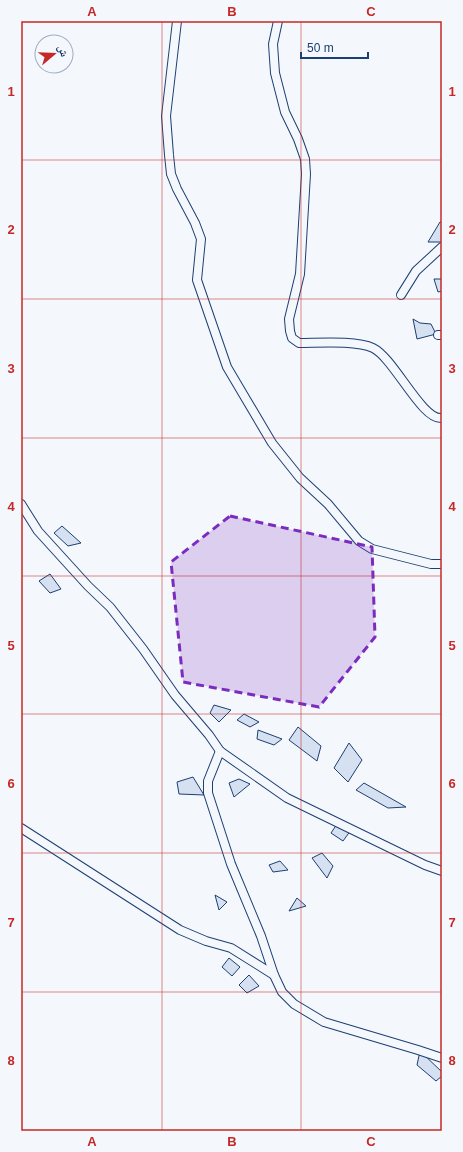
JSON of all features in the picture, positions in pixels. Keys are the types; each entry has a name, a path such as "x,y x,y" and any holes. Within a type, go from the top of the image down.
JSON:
{"street":[{"path":"177,21 166,116 169,155 172,174 177,189 195,223 201,239 197,280 227,367 272,443 300,478 328,504 359,541 372,549 431,564 442,564"},
{"path":"278,21 274,44 275,73 285,112 298,139 305,159 306,174 300,274 289,319 292,338 299,343 354,344 373,348 386,358 413,395 430,415 438,419 442,418"},
{"path":"401,295 416,271 442,247"},
{"path":"21,504 38,531 88,586 110,607 143,649 175,696 209,735 220,751 287,798 442,871"},
{"path":"220,751 208,781 208,793 231,864 261,936 274,975 282,992 294,1004 314,1016 337,1026 442,1058"},
{"path":"21,828 180,930 206,941 232,948 274,975"}],"highlighted area":[{"path":"230,516 372,547 375,637 319,707 183,682 171,562"}],"building":[{"path":"440,222 442,222 442,242 428,242"},
{"path":"434,279 442,279 442,291 438,292"},
{"path":"413,319 420,323 431,324 436,334 417,339"},
{"path":"62,526 81,543 68,546 54,533"},
{"path":"50,574 61,589 50,593 39,581"},
{"path":"214,705 231,710 219,722 210,713"},
{"path":"244,714 259,722 250,727 237,720"},
{"path":"298,727 321,746 317,761 289,740"},
{"path":"258,730 282,739 274,745 257,739"},
{"path":"349,743 362,760 348,782 334,768"},
{"path":"193,777 204,795 179,794 177,782"},
{"path":"239,779 250,784 234,797 229,783"},
{"path":"364,783 406,807 388,808 356,790"},
{"path":"337,824 351,830 343,841 331,833"},
{"path":"322,853 333,866 327,878 312,858"},
{"path":"280,861 288,870 273,872 269,865"},
{"path":"215,895 227,902 219,910"},
{"path":"297,898 306,906 289,911"},
{"path":"229,958 240,967 232,976 222,967"},
{"path":"249,975 259,986 247,993 239,985"},
{"path":"420,1051 442,1072 442,1076 436,1081 417,1065"}]}
